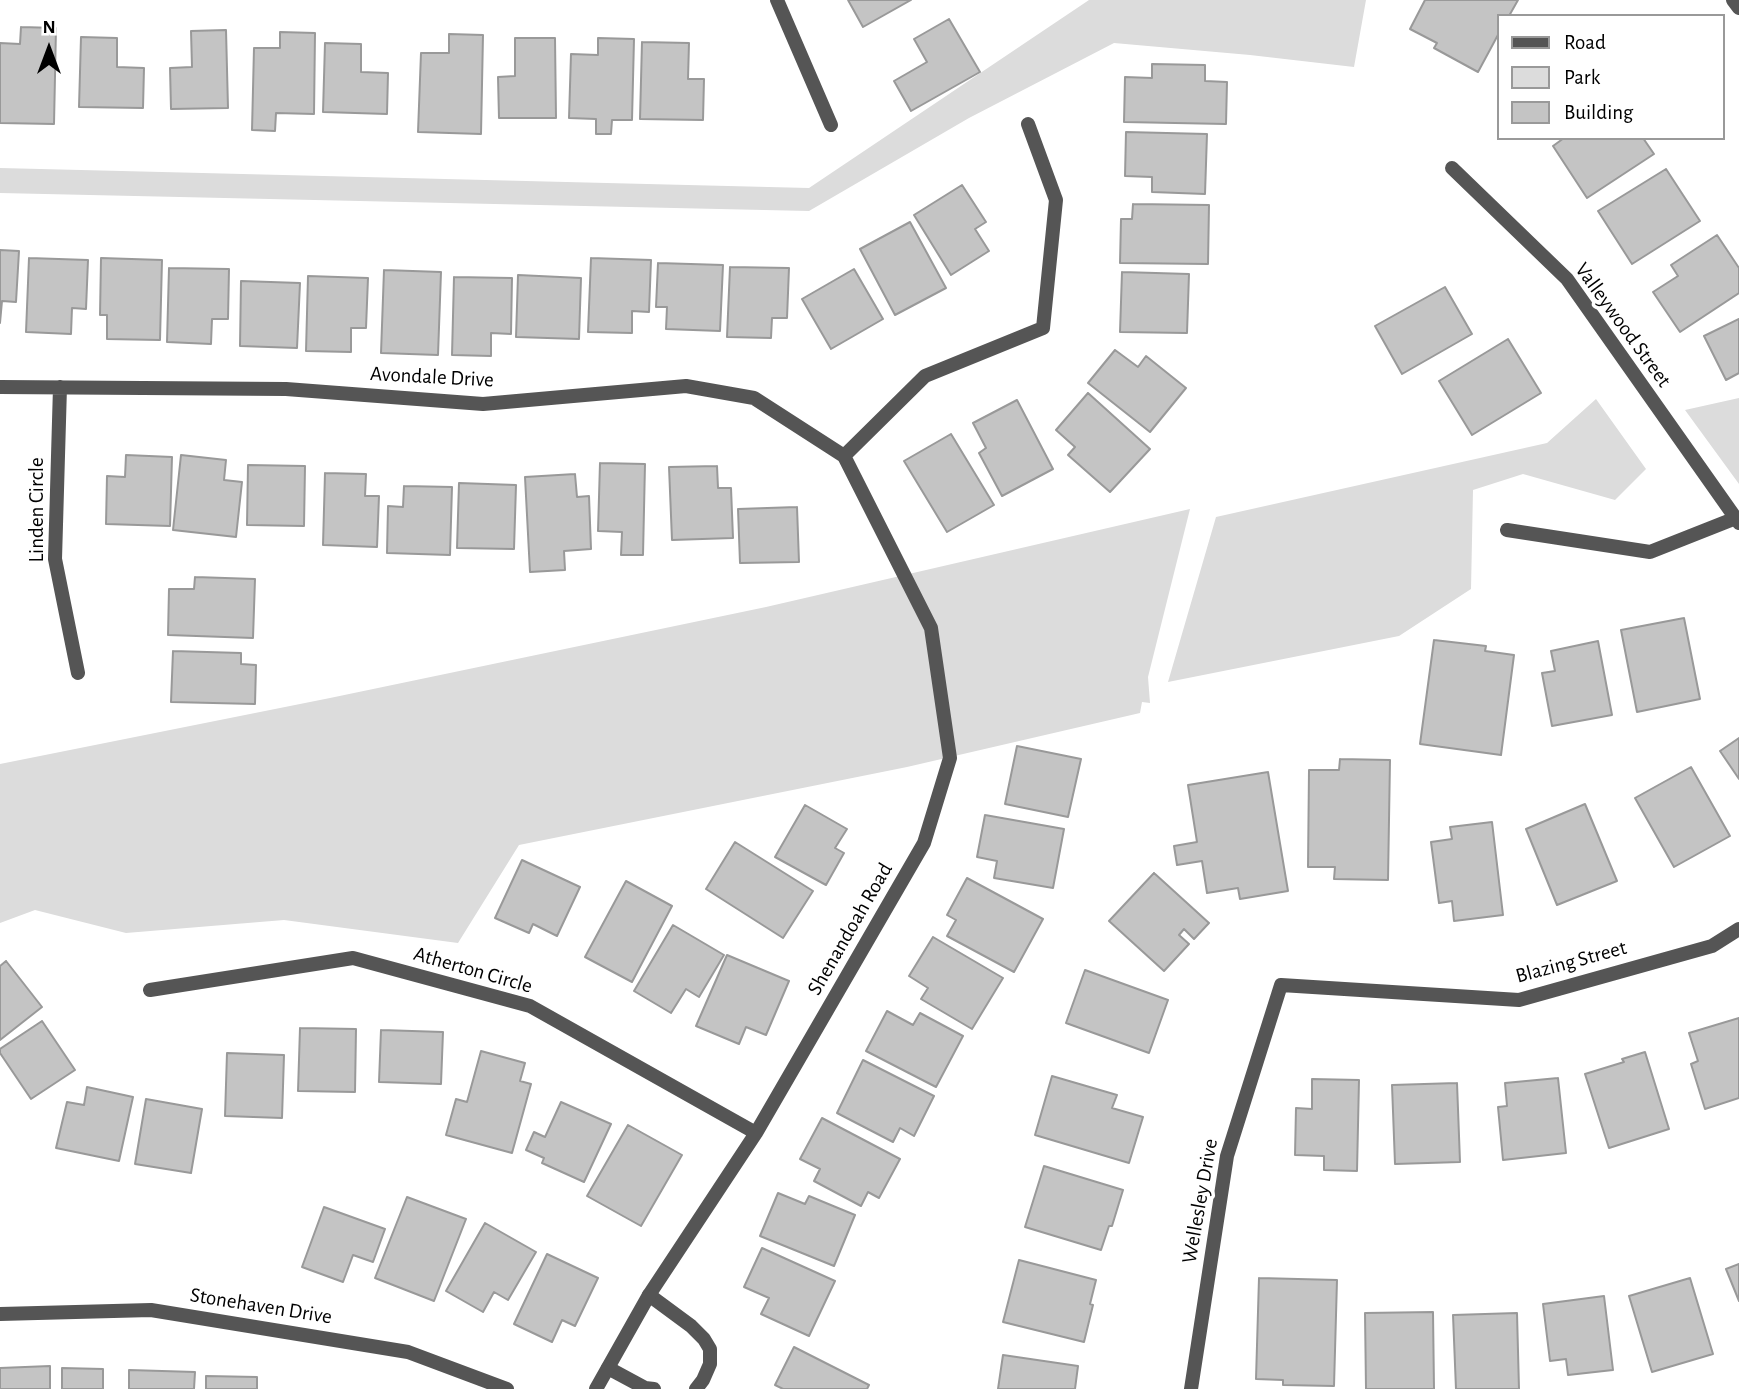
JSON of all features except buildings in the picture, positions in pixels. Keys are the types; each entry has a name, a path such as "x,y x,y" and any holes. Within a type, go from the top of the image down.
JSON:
{"street":[{"path":"777,0 831,125"},
{"path":"1733,0 1739,8"},
{"path":"844,456 925,376 1043,328 1056,200 1028,124"},
{"name":"Valleywood Street","path":"1452,168 1567,279 1737,521"},
{"name":"Avondale Drive","path":"0,387 286,389 483,404 686,386 754,398 844,456"},
{"name":"Linden Circle","path":"60,387 55,559 78,673"},
{"name":"Shenandoah Road","path":"596,1389 649,1295 756,1133 924,844 950,758 931,628 844,456"},
{"path":"1507,530 1650,552 1737,521"},
{"name":"Blazing Street","path":"1281,985 1519,1000 1712,946 1739,929"},
{"name":"Atherton Circle","path":"150,989 353,958 530,1006 756,1133"},
{"name":"Wellesley Drive","path":"1191,1389 1227,1156 1281,985"},
{"path":"649,1295 691,1326 710,1349 710,1364 696,1389"},
{"name":"Stonehaven Drive","path":"0,1314 151,1310 408,1352 507,1389"},
{"path":"608,1368 645,1388 654,1389"}],"green space":[{"path":"1089,0 1366,0 1354,67 1114,43 969,118 809,211 0,193 0,168 809,188"},
{"path":"1739,398 1739,484 1685,410"},
{"path":"1596,399 1646,469 1615,500 1523,474 1473,490 1471,589 1399,636 1168,682 1216,517 1547,443"},
{"path":"1190,509 1148,677 1150,703 1142,702 1140,713 907,767 519,845 458,943 284,920 126,933 35,910 0,923 0,764 766,607"}]}
